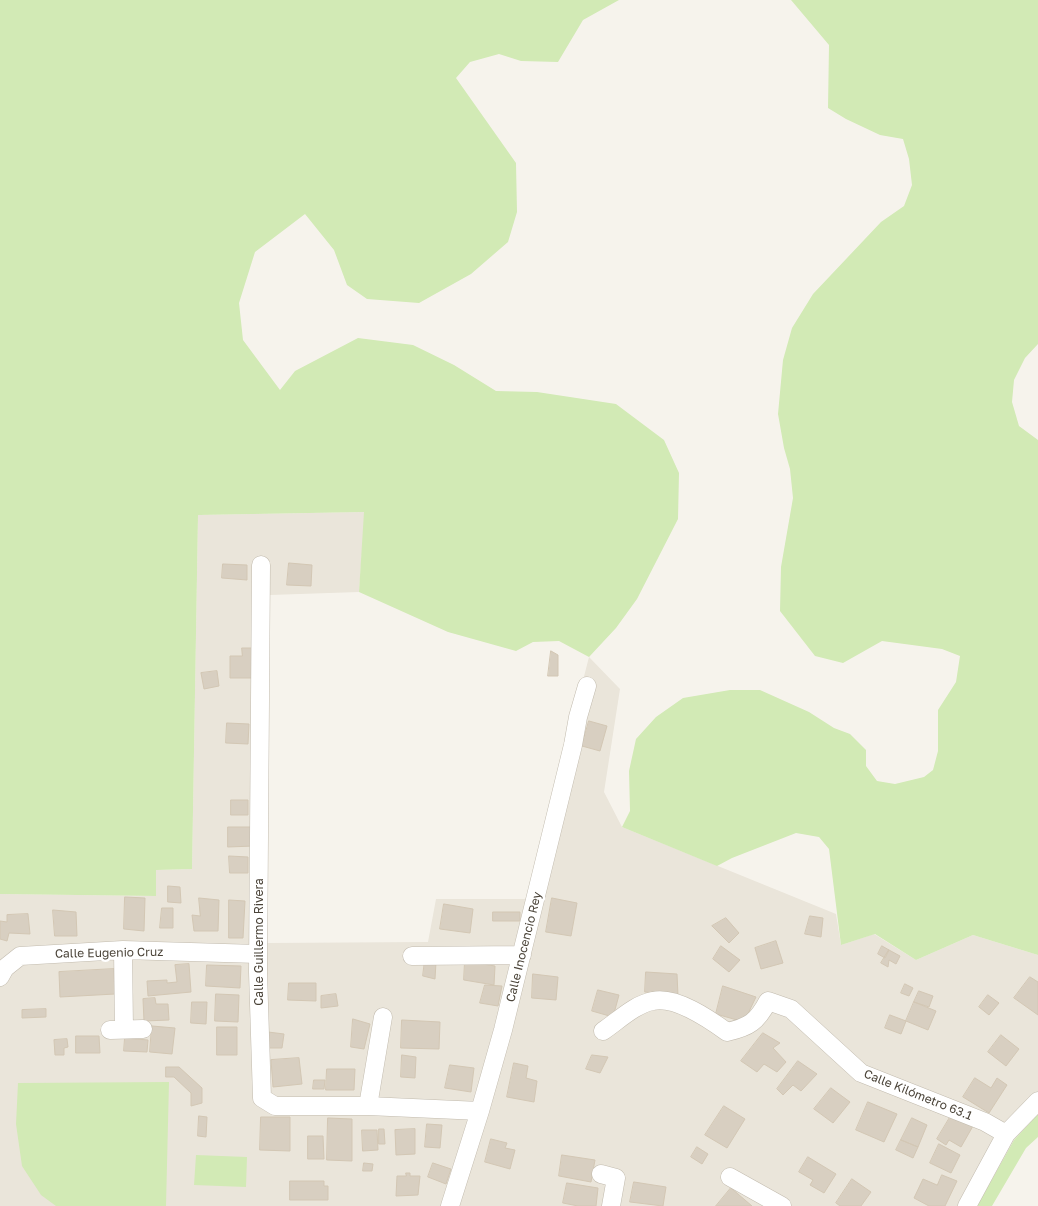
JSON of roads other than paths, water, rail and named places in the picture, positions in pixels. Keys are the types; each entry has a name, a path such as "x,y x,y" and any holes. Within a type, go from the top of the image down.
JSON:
{"street":[{"name":"Calle Guillermo Rivera","path":"261,565 258,954 262,1098 275,1106 368,1106 480,1111"},
{"name":"Calle Inocencio Rey","path":"450,1206 504,1030 573,745 578,717 588,686"},
{"name":"Calle Eugenio Cruz","path":"0,977 5,968 20,956 123,950 258,954"},
{"path":"123,950 117,1029 143,1028"},
{"path":"412,956 522,955"},
{"name":"Calle Kilómetro 63.1","path":"603,1031 637,1007 652,1001 664,1000 682,1005 727,1032 745,1028 758,1018 768,1001 790,1008 861,1073 985,1122 1006,1134"},
{"path":"368,1106 383,1017"},
{"path":"967,1206 1006,1134 1038,1101"},
{"path":"600,1174 616,1178 611,1206"},
{"path":"730,1177 782,1206"}]}
